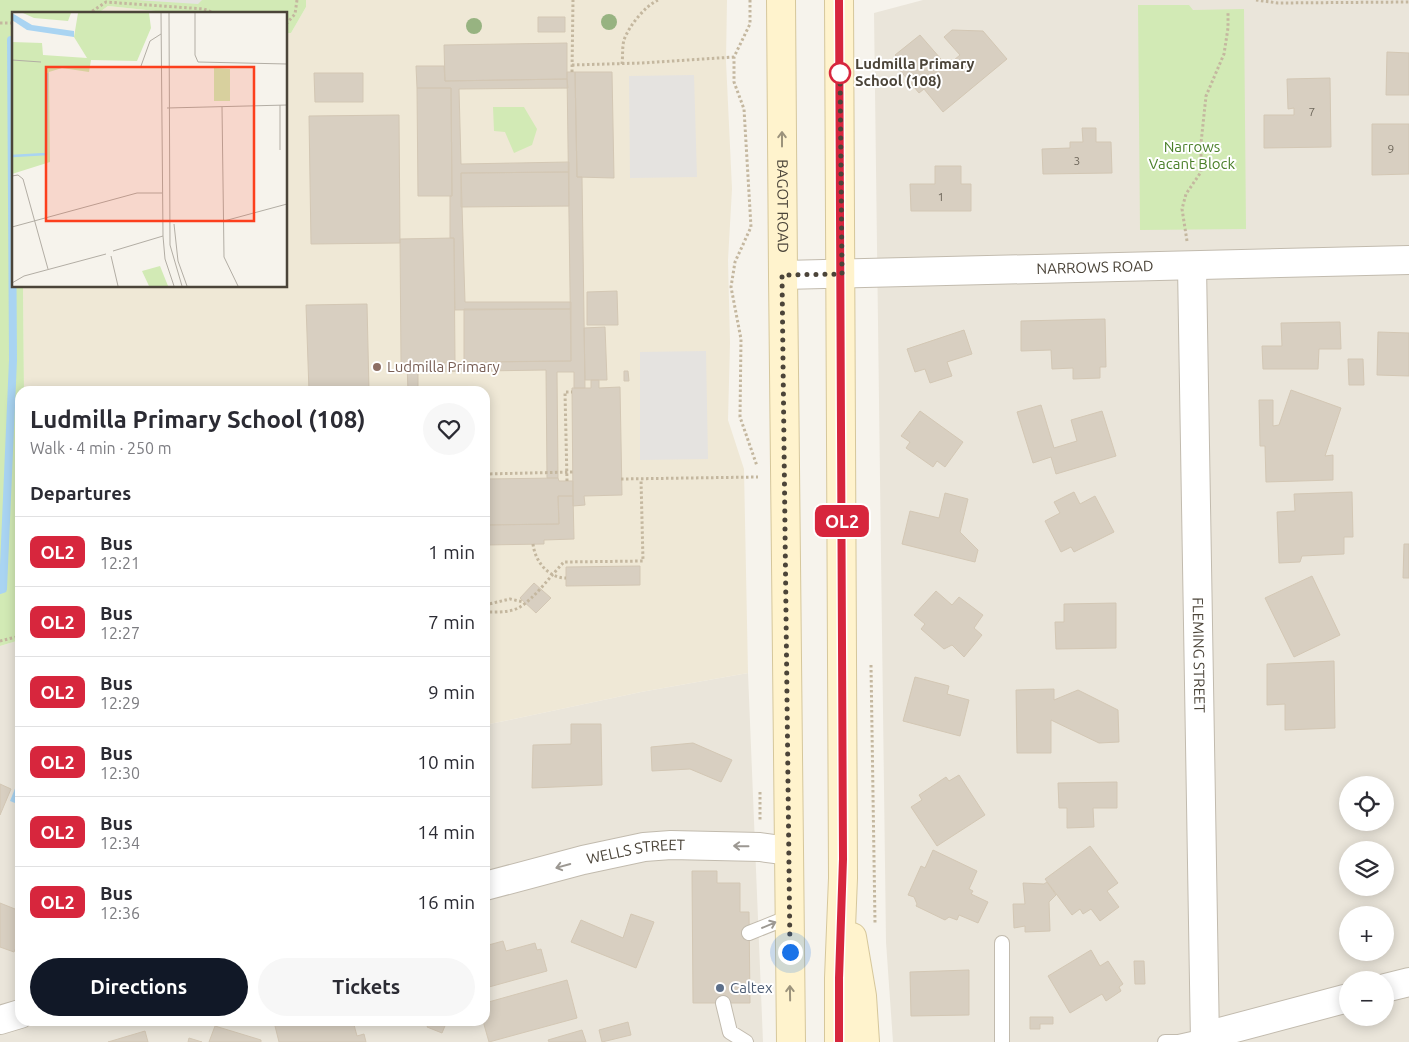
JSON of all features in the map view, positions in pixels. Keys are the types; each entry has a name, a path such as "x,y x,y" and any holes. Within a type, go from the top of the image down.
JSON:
{"main road":[{"name":"BAGOT ROAD","path":"781,0 782,275 791,1042"},
{"path":"839,0 842,274 843,882 839,978 839,1042"},
{"path":"843,882 862,996 865,1042"}],"street":[{"name":"NARROWS ROAD","path":"782,275 1409,260"},
{"name":"FLEMING STREET","path":"1192,266 1205,1039"},
{"name":"WELLS STREET","path":"490,885 583,860 644,848 671,845 760,847 789,851"},
{"path":"1394,986 1409,982"},
{"path":"1205,1039 1339,1001"},
{"path":"0,1020 15,1016"}],"lane":[{"path":"749,934 789,917"},
{"path":"1002,942 1002,1042"},
{"path":"723,1003 731,1037 746,1042"},
{"path":"1165,1042 1205,1039"}],"path":[{"path":"288,22 295,14 297,0"},
{"path":"572,72 573,0"},
{"path":"622,64 624,40 649,4 658,0"},
{"path":"621,479 758,477 758,468 740,417 741,339 731,287 735,262 751,227 744,109 734,82 734,57 750,24 750,0"},
{"path":"1256,0 1278,3 1409,2"},
{"path":"91,12 106,2 210,12"},
{"path":"1192,266 1182,209 1186,194 1201,172 1201,143 1206,96 1224,54 1228,28 1228,11"},
{"path":"572,66 734,57"},
{"path":"567,481 565,392 572,392"},
{"path":"490,474 573,472"},
{"path":"490,612 507,611 518,608 542,587 564,562 643,561 641,479"},
{"path":"534,544 536,558 552,575 558,578 566,578"},
{"path":"490,604 510,599 524,602"},
{"path":"0,642 15,638"},
{"path":"760,786 760,847"}],"shaded area":[{"path":"136,0 202,0 198,4"},
{"name":"Ludmilla Primary","path":"306,0 727,0 726,61 732,189 728,260 730,343 728,420 744,469 748,673 641,692 490,724 490,386 24,386 23,288 288,288 288,33 291,33 306,7"},
{"path":"923,0 1409,0 1409,1042 893,1042 886,942 874,13"},
{"path":"108,6 165,12 100,12"},
{"path":"694,75 697,177 630,178 629,76"},
{"path":"706,351 708,459 640,460 640,352"},
{"path":"15,642 15,1026 490,1026 490,724 641,692 748,673 763,1042 0,1042 0,646"}],"green space":[{"path":"0,0 306,0 306,7 291,33 288,33 288,12 165,12 108,6 100,12 12,12 12,288 23,288 24,386 15,386 15,642 0,646"},
{"name":"Narrows Vacant Block","path":"1138,5 1189,5 1193,10 1244,9 1246,229 1140,230"},
{"path":"493,107 524,107 537,129 532,145 514,153 505,132 494,131"}],"water":[{"path":"15,788 15,803 10,801"}],"building":[{"path":"538,17 565,17 565,32 538,32"},
{"path":"952,30 983,31 1007,59 943,112 924,89 919,93 898,68 903,64 895,55 920,35 947,66 960,55 944,37"},
{"path":"567,43 567,79 445,81 444,45"},
{"path":"1387,52 1409,53 1409,95 1386,95"},
{"path":"416,66 444,66 445,81 567,79 568,88 459,89 461,164 569,162 569,172 461,173 465,302 571,302 571,309 455,310 454,238 450,238 450,196 452,196 451,88 417,88"},
{"path":"567,72 575,72 577,177 582,177 585,388 574,388 574,372 557,372 558,478 547,478 546,370 418,372 418,386 408,386 407,363 571,361"},
{"path":"575,72 612,72 614,178 577,177"},
{"path":"314,73 363,73 363,102 315,102"},
{"path":"1330,78 1331,147 1264,148 1264,115 1294,115 1294,108 1288,109 1287,79"},
{"path":"417,88 451,88 452,196 418,196"},
{"path":"399,115 400,243 311,244 309,116"},
{"path":"1372,124 1409,124 1409,174 1372,175"},
{"path":"1082,128 1096,128 1096,142 1111,142 1112,173 1043,174 1042,149 1070,148 1070,142 1083,142"},
{"path":"935,166 961,166 961,184 971,184 971,211 911,211 910,184 935,184"},
{"path":"569,172 569,206 461,207 461,173"},
{"path":"454,238 455,362 401,363 400,239"},
{"path":"617,291 618,325 587,325 587,292"},
{"path":"367,304 369,386 309,386 306,305"},
{"path":"464,309 571,309 571,361 464,362"},
{"path":"1105,319 1106,367 1100,367 1100,378 1073,379 1073,368 1052,369 1051,350 1021,351 1021,321"},
{"path":"1340,322 1341,349 1319,349 1318,369 1263,369 1262,346 1282,346 1281,323"},
{"path":"605,327 607,380 585,380 584,328"},
{"path":"964,330 972,354 947,362 952,376 930,383 925,369 915,372 907,349"},
{"path":"1378,332 1409,333 1409,376 1377,375"},
{"path":"1348,359 1363,359 1364,385 1349,385"},
{"path":"624,371 628,371 629,381 624,381"},
{"path":"591,380 599,380 599,388 620,387 622,495 584,496 585,505 573,506 572,388 591,388"},
{"path":"1291,390 1341,408 1325,456 1333,455 1333,480 1266,482 1265,446 1260,446 1259,400 1273,400 1273,426 1279,425"},
{"path":"1041,405 1054,448 1077,441 1071,420 1102,411 1116,456 1056,474 1051,457 1033,463 1017,412"},
{"path":"920,411 963,442 945,467 937,461 933,467 906,448 910,442 901,436"},
{"path":"558,478 559,481 573,481 573,496 558,496 559,524 490,525 490,479"},
{"path":"1074,492 1080,504 1095,496 1114,532 1074,552 1071,547 1061,552 1045,521 1060,513 1054,502"},
{"path":"1352,492 1353,537 1344,537 1344,554 1302,556 1300,562 1279,563 1277,512 1295,511 1294,494"},
{"path":"945,493 968,499 960,532 978,550 975,562 902,544 910,511 939,518"},
{"path":"558,496 573,496 574,539 544,540 544,544 490,545 490,525 559,524"},
{"path":"1404,544 1409,544 1409,578 1403,578"},
{"path":"640,566 640,585 566,586 566,567"},
{"path":"1312,576 1340,635 1294,657 1265,598"},
{"path":"534,583 551,598 536,613 520,598"},
{"path":"936,591 952,605 959,597 983,615 974,628 982,635 964,657 952,645 944,649 921,629 925,624 914,615"},
{"path":"1116,603 1116,648 1056,649 1055,622 1064,622 1064,604"},
{"path":"1334,661 1335,728 1285,730 1285,704 1267,705 1267,664"},
{"path":"915,677 949,686 947,694 969,700 960,736 903,721"},
{"path":"1054,689 1054,700 1078,690 1118,710 1119,742 1099,743 1051,720 1051,753 1017,753 1016,690"},
{"path":"571,724 601,724 602,785 532,788 533,745 571,744"},
{"path":"693,743 732,760 721,782 690,769 652,771 651,747"},
{"path":"959,775 985,815 937,846 911,807 922,800 919,795 946,777 949,781"},
{"path":"1117,782 1117,808 1093,808 1094,827 1067,828 1067,808 1059,808 1058,783"},
{"path":"0,784 11,789 0,815"},
{"path":"1090,846 1118,883 1107,891 1119,907 1100,921 1091,909 1083,914 1080,909 1072,915 1045,879"},
{"path":"933,850 977,871 969,889 973,891 971,894 988,902 978,923 959,915 957,920 949,917 945,920 916,906 914,897 908,895 921,866 925,868"},
{"path":"692,871 717,871 717,883 740,883 740,912 749,912 750,1003 693,1003"},
{"path":"1047,882 1056,895 1049,902 1050,931 1025,932 1025,926 1014,928 1013,904 1025,904 1023,883 1044,884"},
{"path":"0,903 15,909 15,950 14,952 0,947"},
{"path":"631,914 654,922 636,968 571,942 581,920 623,938"},
{"path":"503,941 506,951 535,943 537,950 541,949 547,971 490,987 490,945"},
{"path":"1091,950 1100,966 1108,961 1123,984 1119,987 1121,991 1106,1001 1102,994 1070,1013 1048,976"},
{"path":"1134,961 1144,961 1145,984 1135,984"},
{"path":"969,970 969,1015 911,1016 910,972"},
{"path":"567,980 577,1018 489,1042 484,1026 490,1026 490,1002"},
{"path":"1030,1017 1053,1017 1053,1024 1040,1024 1040,1029 1030,1029"},
{"path":"628,1022 631,1035 602,1042 599,1030"},
{"path":"215,1026 261,1040 261,1042 209,1042"},
{"path":"275,1026 354,1026 357,1036 364,1034 366,1042 279,1042"},
{"path":"428,1026 445,1026 442,1033"},
{"path":"582,1030 586,1042 549,1042 548,1040"},
{"path":"145,1031 148,1042 108,1042"},
{"path":"189,1038 202,1042 188,1042"}],"waterway":[{"path":"11,40 12,200"},
{"path":"0,590 3,589 13,360 13,288"}],"bus line":[{"name":"OL2","path":"839,0 842,294 843,882 839,978 839,1042"}],"place":[{"name":"Ludmilla Primary School (108)","path":"840,73"},
{"name":"Ludmilla Primary","path":"377,367"},
{"name":"Caltex","path":"720,988"}],"route":[{"path":"790,952 782,275 842,274 840,70 840,73"}]}
